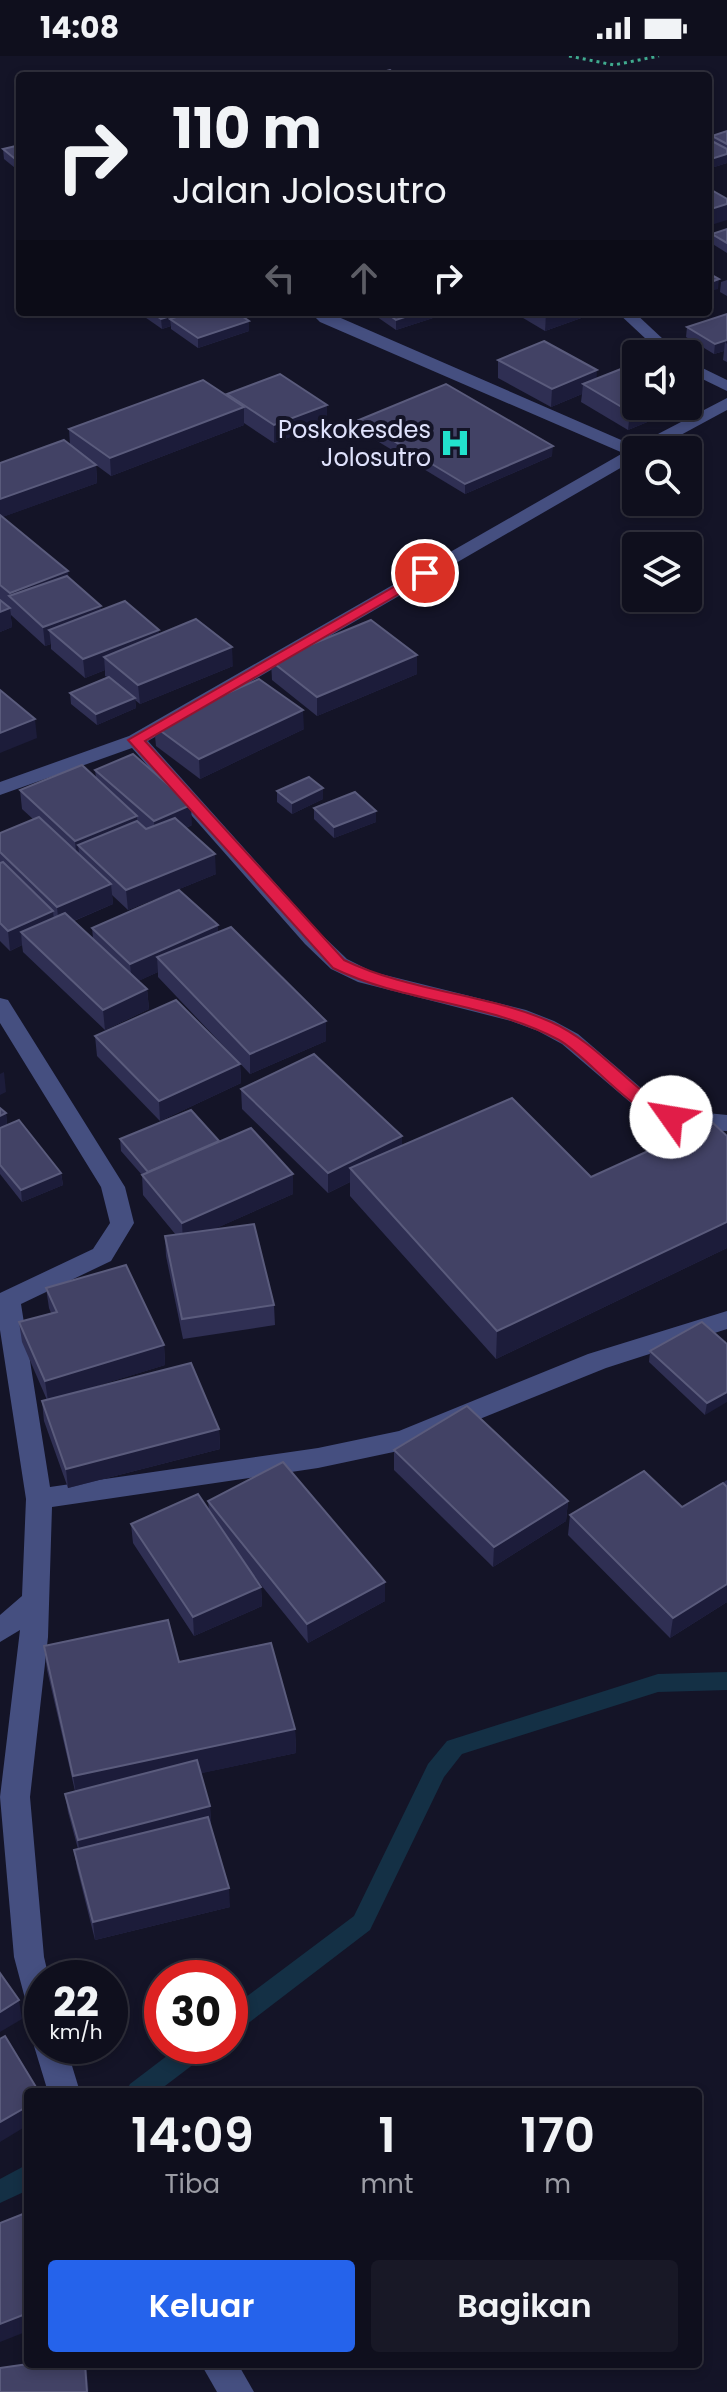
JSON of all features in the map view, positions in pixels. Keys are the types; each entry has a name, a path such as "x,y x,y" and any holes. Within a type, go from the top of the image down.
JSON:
{"street":[{"path":"325,316 622,445"},
{"path":"629,316 656,340"},
{"path":"702,373 727,386"},
{"path":"665,436 727,403"},
{"path":"0,789 136,740 622,460"},
{"path":"136,740 339,964 366,977 518,1015 546,1026 570,1039 646,1104 671,1117 727,1123"},
{"path":"0,1005 113,1187 122,1223 102,1255 3,1302 39,1499 35,1601 15,1797 30,1960"},
{"path":"39,1499 318,1458 403,1440 597,1361 727,1320"},
{"path":"0,1631 35,1601"},
{"path":"221,2368 237,2392"}],"path":[{"path":"569,56 597,66 617,68 659,56"}],"building":[{"path":"727,131 727,144 712,136"},
{"path":"712,141 727,149 727,154 712,159"},
{"path":"16,146 16,160 3,149"},
{"path":"712,190 727,199 727,204 712,209"},
{"path":"727,229 727,243 712,234"},
{"path":"727,314 727,340 715,344 687,327"},
{"path":"179,316 242,316 249,321 198,338 170,319"},
{"path":"544,341 597,370 552,389 498,360"},
{"path":"622,369 622,407 583,384"},
{"path":"280,374 327,405 274,425 227,394"},
{"path":"203,380 244,407 110,458 69,429"},
{"name":"Poskokesdes Jolosutro","path":"446,384 553,446 465,484 359,420"},
{"path":"64,440 96,465 0,499 0,463"},
{"path":"0,515 68,571 10,593 0,585"},
{"path":"67,576 101,606 43,627 9,596"},
{"path":"0,600 10,608 0,612"},
{"path":"125,601 159,630 83,659 49,630"},
{"path":"196,619 232,647 138,685 104,657"},
{"path":"371,620 417,655 317,697 271,661"},
{"path":"109,677 135,698 96,714 70,693"},
{"path":"259,679 303,710 199,759 154,726"},
{"path":"0,690 35,719 0,733"},
{"path":"133,754 191,805 154,821 95,770"},
{"path":"82,765 137,816 75,841 20,790"},
{"path":"309,777 323,788 292,803 277,791"},
{"path":"355,792 376,811 334,827 314,808"},
{"path":"39,817 111,884 57,907 0,852 0,833"},
{"path":"175,818 215,854 126,890 78,845 137,821 146,829"},
{"path":"3,862 53,911 8,931 0,923 0,863"},
{"path":"179,890 218,925 130,964 92,928"},
{"path":"65,913 147,989 103,1010 21,932"},
{"path":"231,927 326,1021 250,1054 157,957"},
{"path":"176,1000 240,1064 159,1101 95,1036"},
{"path":"314,1054 402,1136 328,1173 241,1089"},
{"path":"512,1098 591,1177 712,1122 727,1136 727,1222 497,1331 350,1168"},
{"path":"191,1110 219,1141 148,1172 120,1139"},
{"path":"19,1120 61,1173 21,1190 0,1165 0,1128"},
{"path":"251,1128 293,1174 182,1223 142,1175"},
{"path":"254,1224 274,1305 182,1319 165,1236"},
{"path":"126,1265 164,1345 45,1381 19,1322 57,1312 46,1288"},
{"path":"702,1322 727,1344 727,1392 707,1403 650,1351"},
{"path":"191,1363 219,1429 66,1469 42,1401"},
{"path":"467,1406 568,1501 494,1547 394,1450"},
{"path":"283,1462 385,1582 307,1624 208,1501"},
{"path":"644,1471 682,1507 723,1483 727,1487 727,1584 673,1618 570,1515"},
{"path":"198,1494 261,1587 193,1617 131,1524"},
{"path":"168,1620 179,1662 271,1643 295,1729 73,1776 44,1646"},
{"path":"197,1760 210,1806 78,1840 65,1794"},
{"path":"208,1817 229,1888 93,1922 74,1850"},
{"path":"0,1973 19,2000 0,2012"},
{"path":"5,2036 37,2088 24,2088 24,2108 0,2122 0,2039"},
{"path":"24,2214 24,2315 0,2324 0,2223"},
{"path":"24,2365 24,2368 85,2368 87,2392 0,2392 0,2368"}],"waterway":[{"path":"248,2009 362,1923 436,1771 455,1747 658,1683 727,1681"},
{"path":"143,2088 175,2064"},
{"path":"0,2191 24,2179"}],"place":[{"name":"Poskokesdes Jolosutro","path":"455,443"}],"route":[{"path":"425,573 136,740 313,939 339,964 366,977 518,1015 546,1026 570,1039 646,1104 671,1117"}]}
